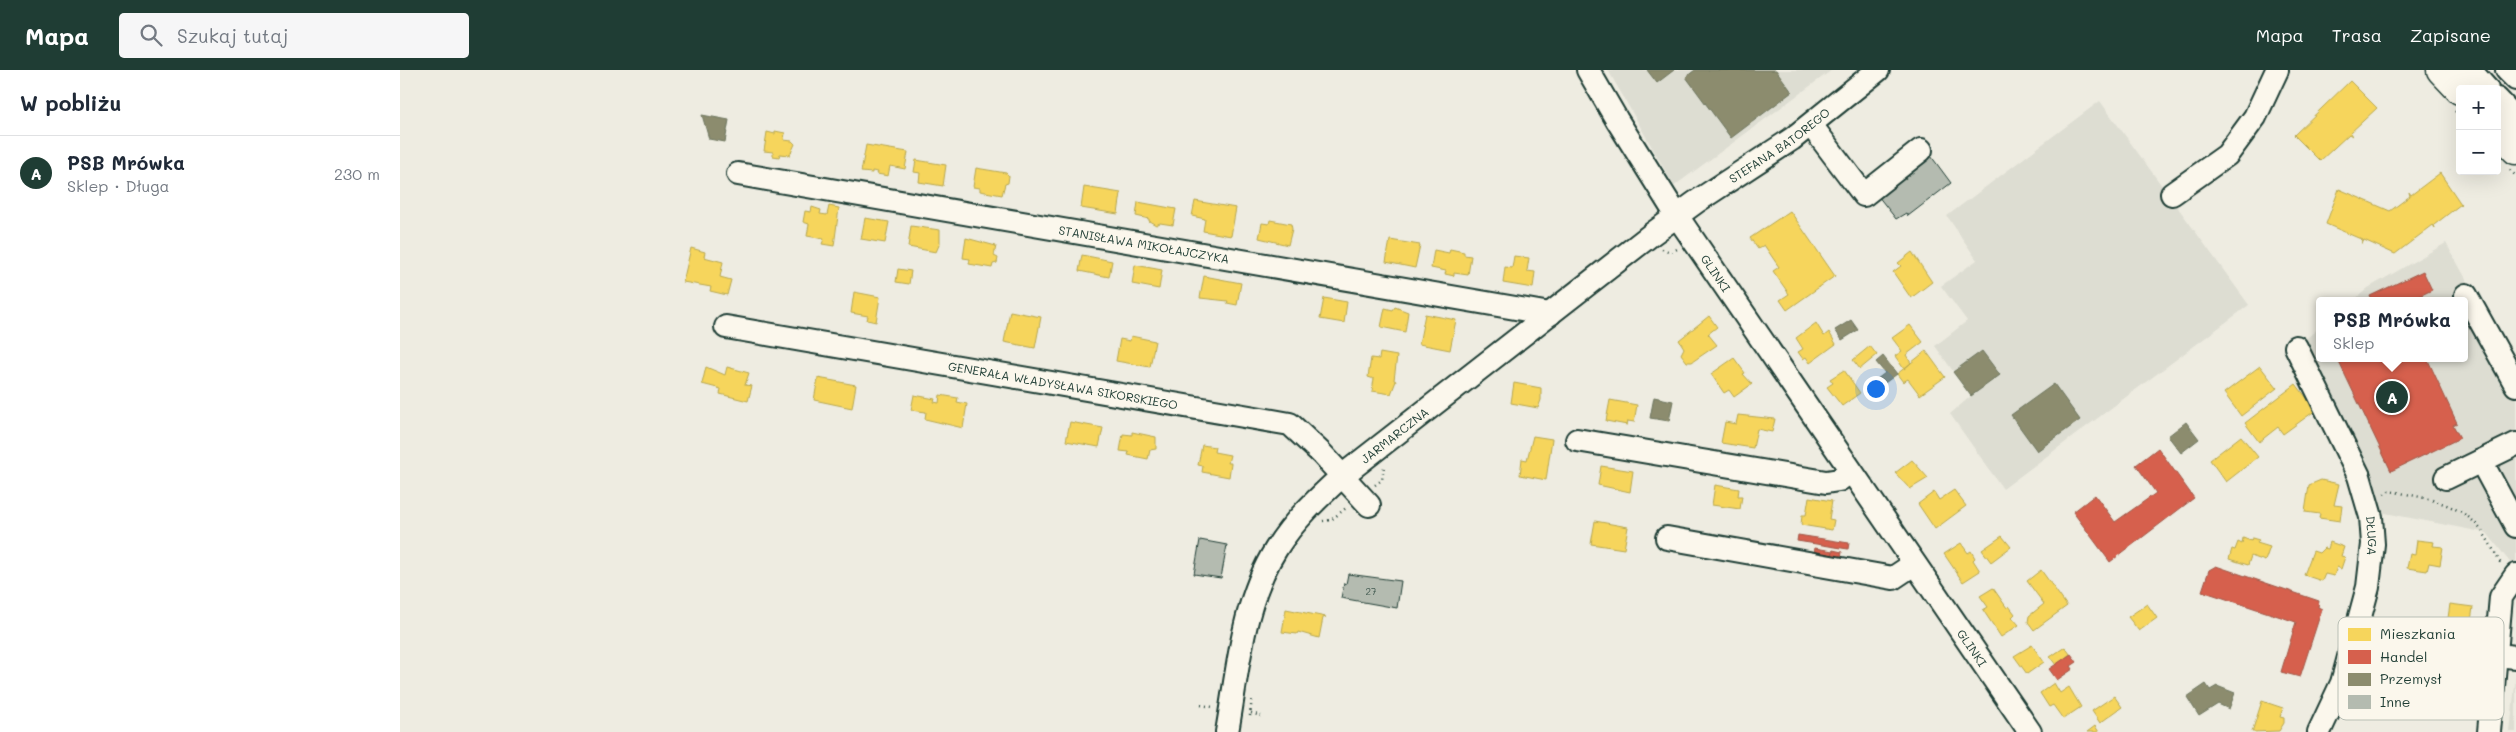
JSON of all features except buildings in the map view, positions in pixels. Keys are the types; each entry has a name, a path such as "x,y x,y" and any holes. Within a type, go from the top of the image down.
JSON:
{"main road":[{"path":"2441,70 2456,86"},
{"path":"2501,134 2516,150"}],"street":[{"name":"GLINKI","path":"1588,70 1677,216 1850,472 2030,732"},
{"name":"STEFANA BATOREGO","path":"1677,216 1792,139 1878,70"},
{"path":"2172,194 2227,155 2255,118 2277,70"},
{"path":"2470,70 2483,85"},
{"path":"2507,70 2516,79"},
{"path":"2501,103 2516,119"},
{"path":"1811,124 1864,195 1920,150"},
{"name":"STANISŁAWA MIKOŁAJCZYKA","path":"738,174 1550,314"},
{"name":"JARMARCZNA","path":"1227,732 1247,619 1265,570 1290,529 1310,504 1342,476 1677,216"},
{"path":"2468,299 2516,385"},
{"name":"GENERAŁA WŁADYSŁAWA SIKORSKIEGO","path":"726,327 1290,424 1365,501"},
{"name":"DŁUGA","path":"2296,347 2359,476 2371,517 2373,544 2368,587 2360,617"},
{"path":"1577,440 1826,482 1838,480 1850,472"},
{"path":"2446,478 2481,461 2515,448"},
{"path":"2481,461 2516,526"},
{"path":"1667,538 1893,578 1914,564"},
{"path":"2503,617 2501,597 2509,570"},
{"path":"2504,632 2506,656"},
{"name":"DŁUGA","path":"2320,732 2338,693"}],"path":[{"path":"1658,255 1664,250"},
{"path":"1315,521 1331,520 1365,501 1382,480 1386,460"},
{"path":"2366,502 2389,491 2424,497 2448,507 2473,521 2509,570"},
{"path":"1249,723 1254,700 1251,694"}],"shaded area":[{"path":"1608,70 1832,70 1674,186"},
{"path":"2100,101 2249,305 2003,489 1950,414 1971,396 1935,346 1967,321 1941,286 1977,260 1947,216"},
{"path":"2446,243 2516,368 2516,570 2487,533 2380,512 2302,342 2316,330 2316,362 2468,362 2468,297 2358,297 2368,288"},
{"path":"2516,675 2516,732 2510,732"}],"place":[{"name":"PSB Mrówka","path":"2392,397"}]}
